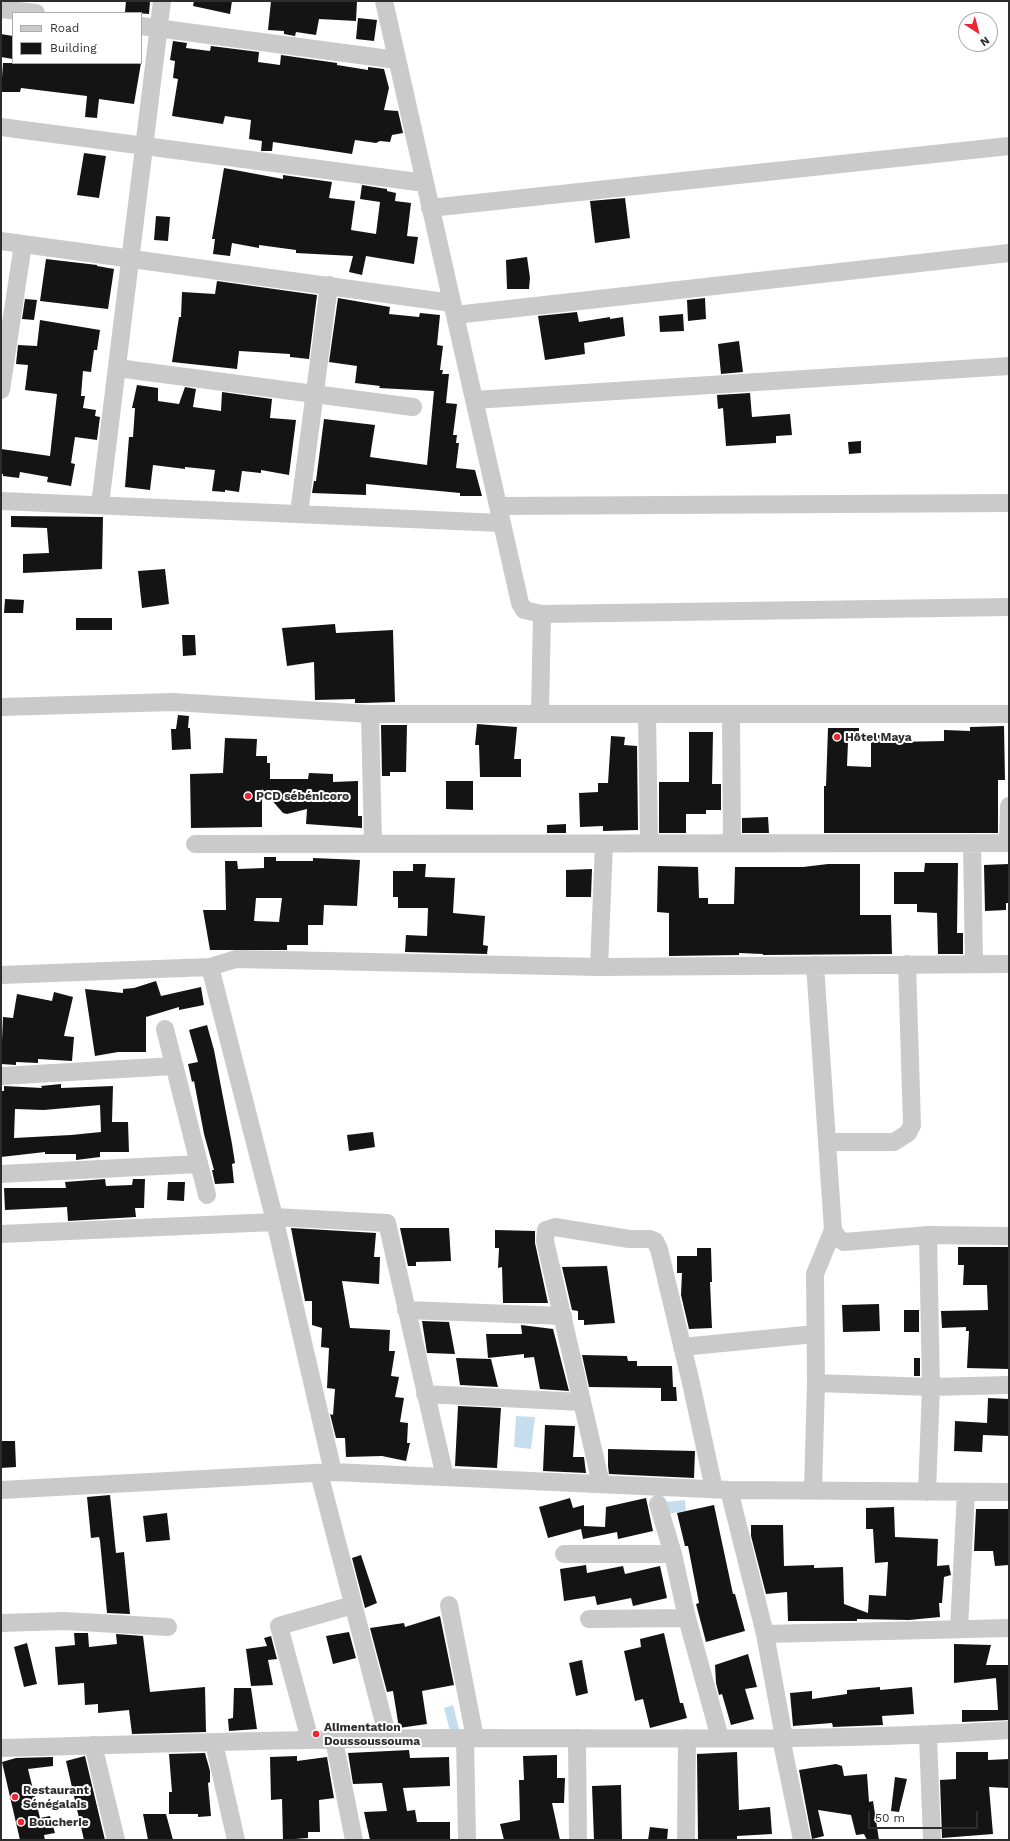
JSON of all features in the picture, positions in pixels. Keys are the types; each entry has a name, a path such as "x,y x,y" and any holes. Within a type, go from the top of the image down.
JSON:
{"street":[{"path":"100,505 162,1"},
{"path":"384,1 520,603 524,610 542,614 1009,607"},
{"path":"1,9 27,12"},
{"path":"142,26 397,60"},
{"path":"1,127 425,183"},
{"path":"430,208 1009,146"},
{"path":"1,241 329,285 453,309 1009,253"},
{"path":"1,390 22,244"},
{"path":"299,513 329,285"},
{"path":"474,400 1009,366"},
{"path":"117,368 413,407"},
{"path":"1,501 299,513 500,514 1009,503"},
{"path":"540,714 542,614"},
{"path":"1,707 173,702 370,714 1009,714"},
{"path":"370,714 373,844"},
{"path":"647,714 649,843"},
{"path":"732,714 732,844"},
{"path":"195,844 1009,843 1009,806"},
{"path":"972,843 974,964"},
{"path":"599,967 604,844"},
{"path":"1,974 210,967 236,959 599,967 1009,964"},
{"path":"827,1142 894,1142 908,1133 912,1125 907,964"},
{"path":"815,965 834,1230 838,1238 844,1242 928,1235 1009,1236"},
{"path":"210,967 274,1220 353,1605 388,1738"},
{"path":"165,1029 207,1195"},
{"path":"1,1076 174,1066"},
{"path":"1,1174 199,1164"},
{"path":"1,1234 274,1220 387,1223 445,1477"},
{"path":"601,1484 545,1241 546,1230 555,1227 629,1239 650,1239 655,1241 659,1249 682,1347 721,1489 765,1634 782,1738 802,1840"},
{"path":"813,1490 816,1383 815,1274 834,1230"},
{"path":"927,1492 932,1387 928,1235"},
{"path":"406,1310 563,1316"},
{"path":"682,1347 815,1334"},
{"path":"816,1383 932,1387 1009,1385"},
{"path":"425,1394 581,1402"},
{"path":"1,1490 326,1472 721,1489 1009,1492"},
{"path":"958,1629 966,1492"},
{"path":"658,1504 673,1554 687,1618 720,1738"},
{"path":"564,1554 673,1554"},
{"path":"310,1740 279,1626 353,1605"},
{"path":"449,1605 470,1738 466,1840"},
{"path":"589,1619 687,1618"},
{"path":"1,1623 64,1621 168,1627"},
{"path":"765,1634 1009,1628"},
{"path":"1,1748 388,1738 782,1738 928,1736 1009,1730"},
{"path":"928,1736 932,1840"},
{"path":"577,1738 578,1840"},
{"path":"686,1840 687,1738"},
{"path":"334,1740 354,1840"},
{"path":"214,1743 236,1840"},
{"path":"93,1746 116,1840"}],"water":[{"path":"516,1416 535,1417 531,1449 514,1447"},
{"path":"685,1500 686,1511 666,1514 664,1502"},
{"path":"453,1705 460,1733 451,1735 444,1708"}],"building":[{"path":"126,1 150,1 149,14 142,13 142,12 125,12"},
{"path":"194,1 232,1 230,14 193,6"},
{"path":"271,1 357,1 356,21 319,19 316,35 296,32 295,36 284,34 284,31 268,30"},
{"path":"358,18 377,20 374,41 356,39"},
{"path":"1,34 12,36 12,59 1,57"},
{"path":"173,41 187,43 186,48 210,51 211,46 259,52 258,62 280,65 281,55 337,63 337,65 368,70 368,67 384,69 389,88 384,110 398,111 403,133 392,135 390,142 380,141 376,143 355,140 352,154 273,142 272,151 261,151 262,141 249,139 251,120 225,116 223,124 172,116 178,79 173,78 175,61 170,60"},
{"path":"3,63 141,64 134,104 99,99 97,118 85,117 87,96 21,88 20,92 1,92"},
{"path":"84,153 106,156 99,198 77,195"},
{"path":"224,168 283,179 283,175 332,182 329,198 355,201 351,230 376,234 380,202 360,199 362,185 387,189 387,191 396,193 395,201 411,203 407,236 418,237 414,264 366,256 362,275 349,272 353,256 296,253 296,250 259,245 259,248 232,243 230,256 213,254 215,239 212,239"},
{"path":"625,198 630,238 595,243 590,201"},
{"path":"156,216 170,217 168,241 154,240"},
{"path":"527,257 530,278 529,289 507,289 506,260"},
{"path":"46,259 97,265 114,269 108,309 40,301"},
{"path":"217,281 317,295 309,359 290,357 290,354 239,351 237,369 172,362 179,317 181,317 182,292 215,294"},
{"path":"338,298 390,307 389,314 419,317 420,313 440,315 437,345 443,346 440,370 443,370 442,374 449,374 446,403 457,404 453,435 457,435 456,443 459,443 456,468 475,470 482,496 460,496 460,493 366,484 366,495 312,493 314,481 316,481 324,419 375,425 370,457 427,465 434,391 379,388 380,386 355,383 357,366 329,362"},
{"path":"705,298 706,319 688,321 687,300"},
{"path":"25,299 37,300 34,320 22,319"},
{"path":"577,312 579,322 610,317 610,319 623,317 625,336 584,343 585,354 545,360 538,316"},
{"path":"683,314 684,331 660,332 659,316"},
{"path":"40,320 100,330 97,350 94,350 91,372 83,371 81,396 85,396 83,408 96,410 95,416 100,417 97,440 75,437 71,463 75,464 71,486 47,482 48,477 20,472 19,478 3,476 3,474 1,474 1,449 50,456 57,394 25,390 28,365 16,364 18,345 37,346"},
{"path":"739,341 743,372 721,374 718,344"},
{"path":"137,385 158,388 158,401 179,404 185,387 196,389 193,407 221,411 222,392 272,399 270,418 296,420 289,475 261,470 261,473 242,471 239,492 225,490 225,492 212,491 215,470 185,467 185,469 153,465 150,490 125,487 129,437 133,437 135,408 132,408"},
{"path":"750,393 752,417 790,414 792,435 776,436 776,443 726,446 723,408 718,409 717,395"},
{"path":"861,441 861,453 849,454 848,442"},
{"path":"11,516 103,517 102,569 23,573 23,554 49,553 47,528 11,527"},
{"path":"165,569 169,604 142,608 138,571"},
{"path":"5,599 24,600 23,613 4,613"},
{"path":"76,618 112,618 112,630 76,630"},
{"path":"335,624 336,633 393,630 395,702 355,703 355,699 315,700 314,662 287,666 282,628"},
{"path":"182,635 195,635 196,655 183,656"},
{"path":"178,715 189,716 188,728 190,728 191,749 172,750 171,729 176,729"},
{"path":"477,724 517,727 514,759 521,759 521,777 480,777 479,745 475,745"},
{"path":"381,725 407,725 406,772 390,772 390,776 382,776"},
{"path":"1004,726 1005,780 998,780 998,833 824,833 824,786 826,786 828,728 859,728 859,741 848,742 847,766 871,767 871,735 895,735 895,742 944,741 944,730 970,731 970,727"},
{"path":"689,732 713,732 712,784 721,784 721,810 706,810 706,814 686,814 686,833 659,833 659,782 689,782"},
{"path":"611,736 625,737 624,745 637,746 638,830 603,831 603,826 580,827 579,793 598,792 598,783 608,783"},
{"path":"225,738 257,739 256,756 267,756 267,763 270,763 270,779 308,779 309,773 333,774 333,782 358,781 358,816 362,816 362,828 306,824 307,809 287,814 283,813 262,789 262,827 191,828 190,774 223,773"},
{"path":"446,781 473,781 473,810 446,809"},
{"path":"768,817 769,833 742,833 742,818"},
{"path":"566,824 566,833 547,833 547,825"},
{"path":"264,857 276,857 276,861 313,861 313,858 360,860 357,906 324,905 323,925 308,925 308,945 287,945 287,950 210,950 203,910 226,910 225,861 237,861 238,869 264,868","holes":["256,898 282,898 279,922 254,921"]},
{"path":"925,863 958,863 957,933 963,933 963,954 938,954 937,913 917,912 917,904 894,904 894,872 924,872"},
{"path":"413,864 426,864 425,877 455,878 453,913 485,916 483,945 488,946 487,954 405,952 406,935 427,936 428,908 398,908 398,897 393,897 393,871 413,871"},
{"path":"828,864 860,864 860,915 891,915 892,954 763,955 739,953 739,955 669,956 669,913 657,912 658,866 698,867 699,898 708,898 708,904 734,904 735,867 803,867"},
{"path":"1009,864 1009,903 1006,903 1006,910 985,911 984,865"},
{"path":"592,869 591,897 566,897 566,870"},
{"path":"156,981 161,996 201,987 204,1005 179,1010 179,1007 146,1017 146,1052 118,1052 95,1056 85,989 123,993 123,989 134,988"},
{"path":"54,992 73,997 64,1036 74,1037 72,1061 38,1059 38,1063 16,1062 16,1065 1,1064 3,1017 13,1018 17,994 52,1001"},
{"path":"207,1025 214,1050 232,1144 235,1163 232,1164 234,1183 215,1184 212,1170 214,1170 204,1134 194,1081 192,1082 188,1064 198,1062 189,1030"},
{"path":"61,1084 61,1088 113,1086 112,1122 128,1122 129,1152 100,1152 100,1157 76,1160 76,1154 45,1154 45,1152 1,1157 1,1091 4,1091 4,1086 42,1088 41,1086","holes":["100,1105 101,1132 14,1138 15,1109 44,1110"]},
{"path":"373,1132 375,1147 349,1151 347,1135"},
{"path":"105,1179 106,1186 132,1185 133,1179 145,1179 144,1208 135,1208 136,1217 68,1221 67,1207 5,1210 4,1188 66,1188 65,1182"},
{"path":"168,1182 185,1182 184,1201 167,1200"},
{"path":"291,1228 376,1233 374,1257 380,1257 379,1284 342,1281 350,1328 390,1330 389,1351 395,1351 391,1376 399,1377 395,1397 404,1398 400,1422 408,1423 407,1443 410,1443 406,1461 382,1456 346,1457 345,1438 336,1438 330,1414 333,1415 335,1389 327,1388 329,1348 321,1347 322,1328 312,1325 312,1301 305,1301"},
{"path":"400,1228 449,1228 451,1261 416,1262 416,1266 408,1266"},
{"path":"495,1230 535,1231 535,1243 548,1303 503,1303 502,1267 498,1268 499,1248 495,1248"},
{"path":"958,1247 1009,1247 1009,1369 967,1368 969,1331 966,1331 966,1327 942,1328 941,1311 988,1310 987,1285 963,1285 964,1265 958,1265"},
{"path":"697,1248 711,1248 712,1282 710,1282 712,1328 689,1329 681,1295 682,1273 677,1273 677,1256 697,1256"},
{"path":"607,1266 615,1323 584,1325 584,1320 578,1320 578,1311 572,1310 562,1267"},
{"path":"879,1304 880,1331 843,1332 842,1305"},
{"path":"904,1310 919,1310 919,1332 904,1332"},
{"path":"422,1321 449,1322 455,1354 427,1353"},
{"path":"521,1325 553,1329 569,1391 540,1389 534,1357 524,1358 524,1354 488,1358 486,1334 522,1334"},
{"path":"582,1355 627,1356 628,1361 637,1361 637,1366 672,1366 673,1387 676,1387 677,1401 661,1401 661,1388 589,1387"},
{"path":"456,1358 491,1359 498,1387 460,1385"},
{"path":"914,1358 920,1358 920,1376 914,1376"},
{"path":"988,1398 1009,1399 1009,1436 983,1435 982,1452 954,1451 955,1421 987,1423"},
{"path":"458,1406 501,1408 497,1468 455,1466"},
{"path":"545,1425 575,1426 573,1457 584,1457 586,1473 543,1471"},
{"path":"1,1441 15,1441 16,1467 1,1468"},
{"path":"608,1449 695,1451 694,1478 609,1474"},
{"path":"110,1495 116,1553 124,1552 130,1614 107,1613 100,1541 99,1537 91,1538 87,1497"},
{"path":"570,1498 573,1508 584,1505 584,1526 605,1527 606,1507 646,1498 653,1531 618,1539 617,1532 583,1539 581,1529 548,1538 539,1507"},
{"path":"714,1505 733,1594 735,1594 745,1631 706,1642 696,1604 699,1603 688,1546 685,1546 677,1513"},
{"path":"894,1507 895,1537 938,1539 937,1566 949,1565 951,1575 944,1577 942,1603 939,1603 940,1617 909,1620 857,1619 857,1621 788,1621 787,1592 766,1594 751,1536 751,1525 783,1525 784,1566 814,1565 814,1568 843,1567 844,1604 868,1613 869,1595 886,1596 888,1562 875,1563 873,1529 866,1529 866,1508"},
{"path":"976,1509 1009,1509 1009,1565 995,1566 993,1551 974,1551"},
{"path":"167,1513 170,1540 146,1542 143,1516"},
{"path":"361,1555 377,1603 365,1608 352,1558"},
{"path":"586,1565 587,1573 623,1566 625,1574 660,1566 667,1598 633,1606 631,1598 597,1605 595,1596 564,1601 560,1569"},
{"path":"440,1616 454,1685 422,1691 427,1724 399,1728 393,1691 387,1692 370,1628 404,1623 405,1627"},
{"path":"349,1632 356,1658 333,1664 326,1636"},
{"path":"74,1633 88,1633 89,1647 117,1644 116,1634 143,1636 150,1692 205,1687 206,1732 132,1734 129,1710 98,1713 98,1704 85,1705 84,1683 58,1685 55,1647 75,1645"},
{"path":"664,1633 680,1703 683,1703 687,1718 650,1728 643,1699 635,1701 624,1651 641,1647 640,1639"},
{"path":"271,1636 277,1659 268,1660 273,1685 251,1686 246,1649 267,1646 264,1638"},
{"path":"27,1643 37,1684 24,1687 14,1647"},
{"path":"954,1644 991,1645 986,1665 1009,1665 1009,1720 962,1722 962,1710 998,1710 996,1678 954,1683"},
{"path":"748,1654 757,1687 745,1689 754,1719 731,1725 722,1694 719,1695 716,1683 715,1665"},
{"path":"582,1660 588,1693 576,1696 569,1663"},
{"path":"880,1687 880,1690 912,1687 914,1714 882,1716 883,1725 833,1727 832,1723 793,1726 790,1693 812,1691 812,1699 847,1694 847,1690"},
{"path":"234,1688 251,1688 257,1729 229,1731 228,1719 233,1718"},
{"path":"409,1750 410,1758 449,1757 450,1786 403,1788 407,1811 415,1810 417,1822 450,1822 450,1840 370,1840 364,1812 387,1811 382,1783 353,1784 348,1753"},
{"path":"737,1752 739,1810 770,1807 772,1834 737,1836 737,1840 698,1840 697,1754"},
{"path":"956,1752 988,1752 988,1760 1009,1759 1009,1788 989,1787 993,1834 942,1838 940,1780 956,1779"},
{"path":"205,1753 210,1771 210,1782 208,1783 211,1816 198,1817 198,1814 169,1814 169,1792 172,1792 169,1754"},
{"path":"557,1755 557,1778 565,1778 564,1803 552,1803 560,1840 504,1840 500,1824 520,1820 519,1780 524,1780 523,1756"},
{"path":"85,1756 105,1840 84,1840 66,1761"},
{"path":"297,1756 297,1761 327,1757 334,1798 319,1800 320,1832 308,1832 308,1838 283,1840 282,1799 271,1800 270,1757"},
{"path":"53,1757 53,1766 28,1769 40,1818 50,1816 55,1833 44,1835 45,1840 20,1840 2,1762 16,1758"},
{"path":"836,1764 842,1766 844,1776 867,1774 869,1802 873,1801 879,1840 867,1840 864,1834 856,1835 851,1815 818,1810 824,1836 812,1839 799,1770"},
{"path":"895,1777 907,1779 899,1812 891,1811"},
{"path":"621,1785 622,1840 594,1840 592,1786"},
{"path":"143,1814 166,1814 173,1840 148,1840"},
{"path":"650,1827 668,1829 667,1840 648,1840"}],"place":[{"name":"Hôtel Maya","path":"837,737"},
{"name":"PCD sébénicoro","path":"248,796"},
{"name":"Alimentation Doussoussouma","path":"316,1734"},
{"name":"Restaurant Sénégalais","path":"15,1797"},
{"name":"Boucherie","path":"21,1822"}]}
